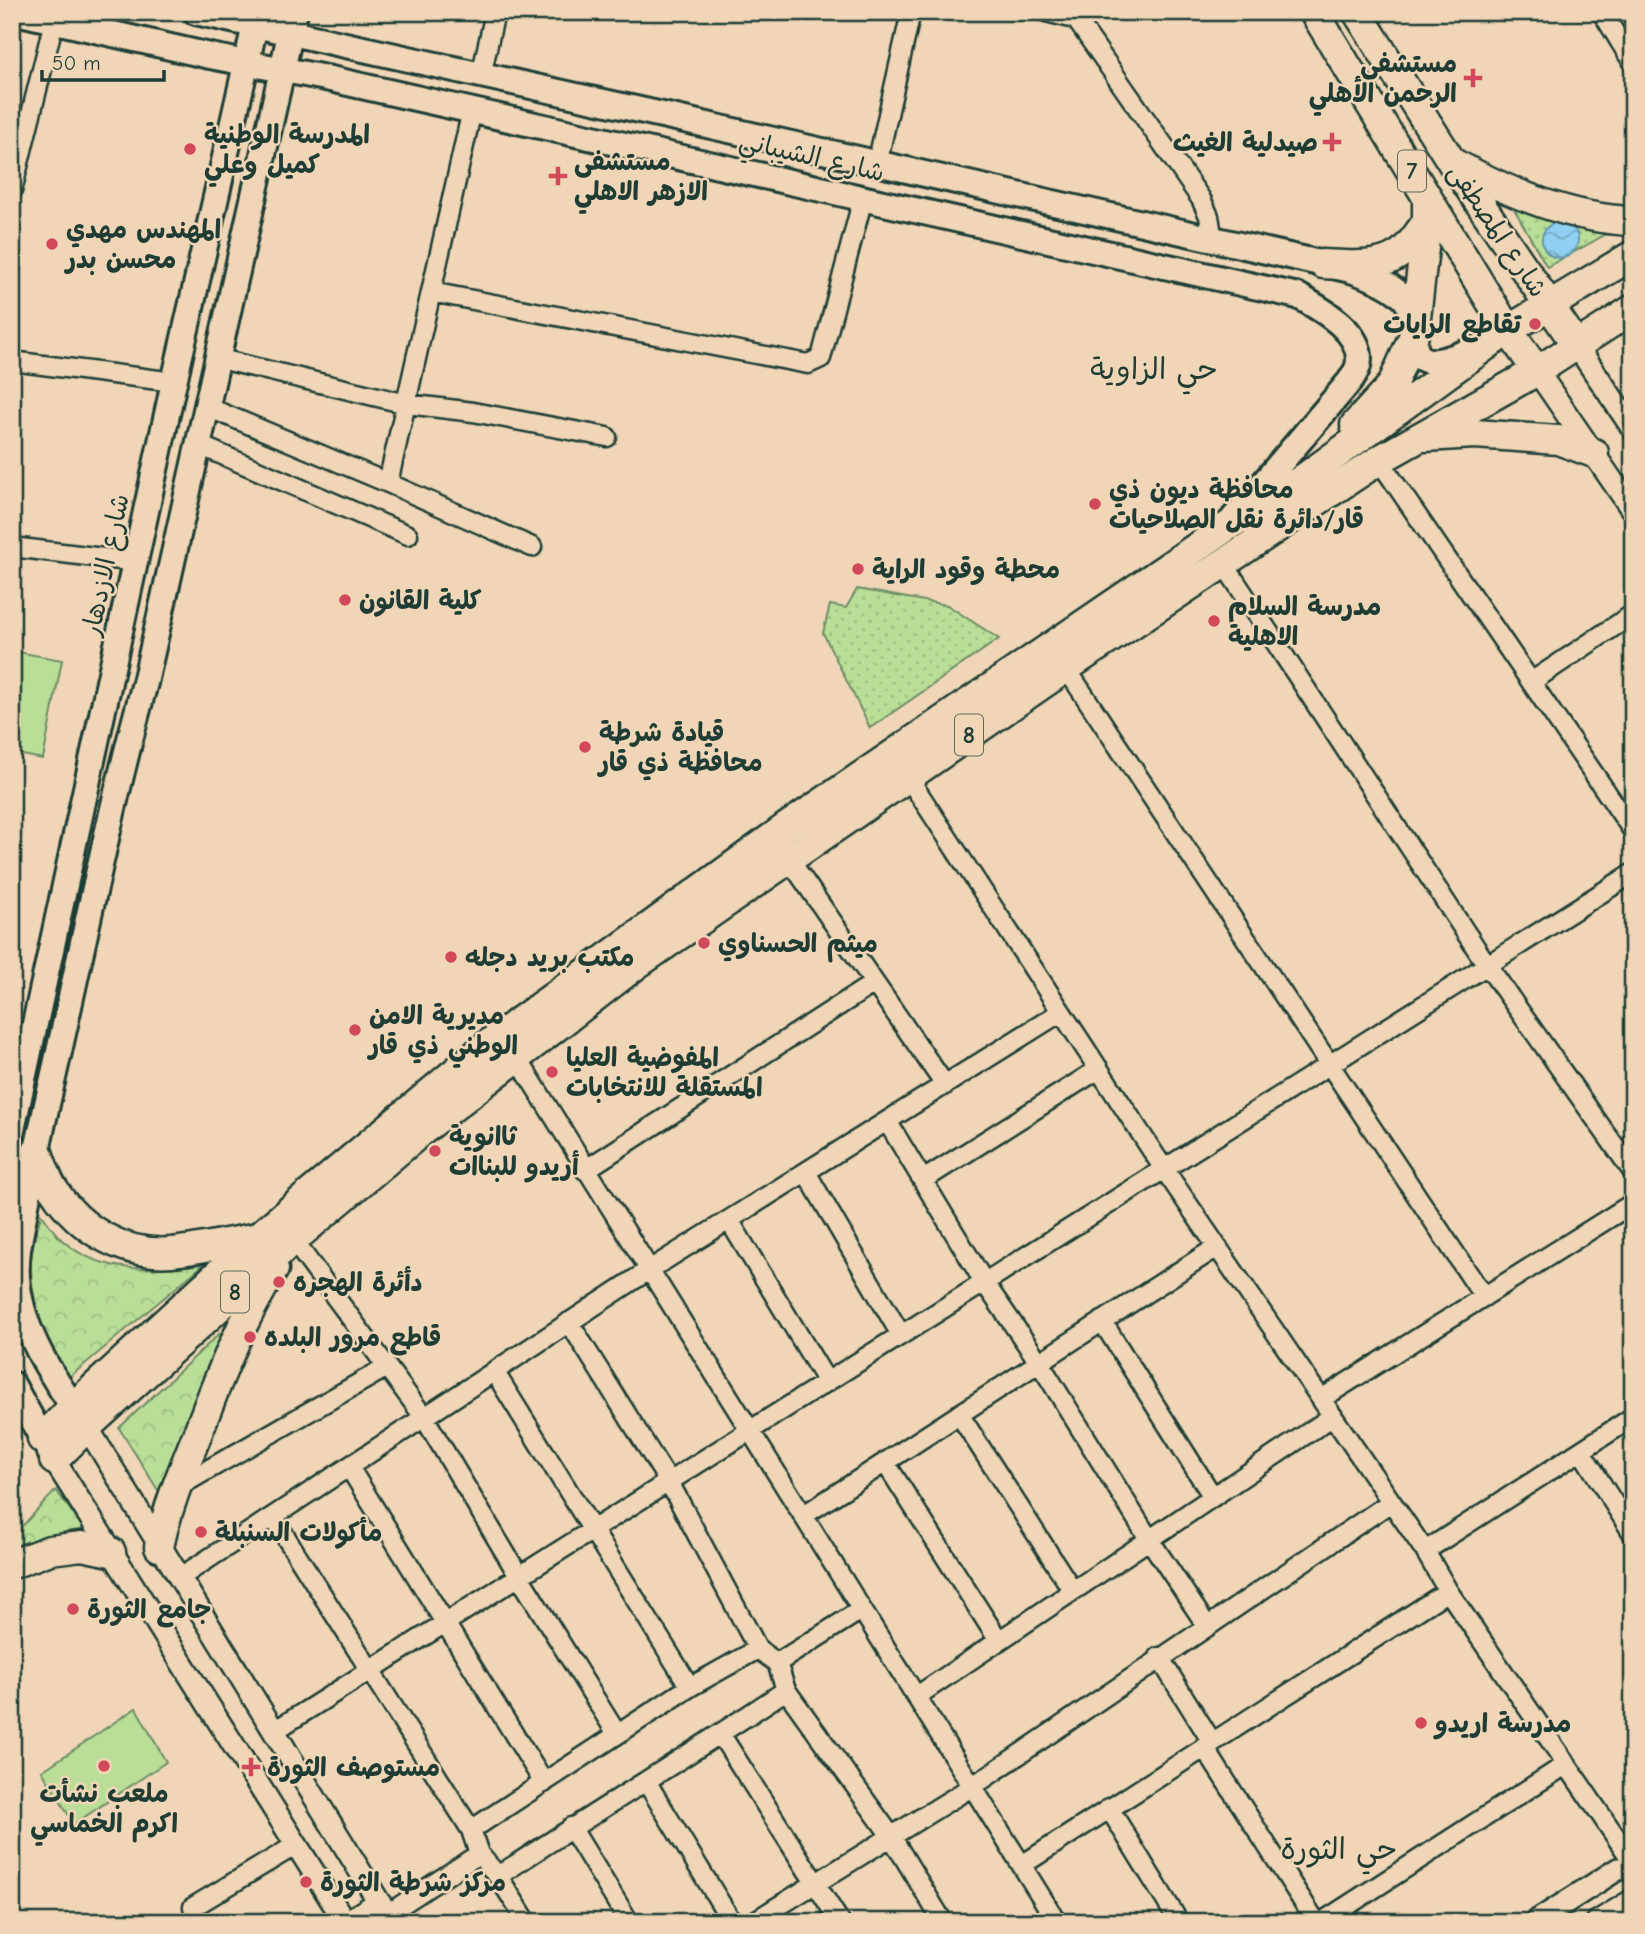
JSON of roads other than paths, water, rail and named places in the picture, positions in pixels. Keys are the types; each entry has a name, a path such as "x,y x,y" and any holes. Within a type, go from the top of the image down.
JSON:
{"highway":[{"name":"شارع المصطفى","path":"1314,12 1427,209 1508,330"},
{"name":"شارع المصطفى","path":"1357,12 1453,164 1550,306"},
{"path":"1453,164 1521,195 1594,216 1630,219"},
{"path":"1323,264 1351,265 1387,260 1400,254 1427,209"},
{"path":"1301,480 1392,385 1414,335 1427,209"},
{"name":"8","path":"80,1417 422,1131 516,1056 776,859 785,828 1228,526 1301,480 1508,330 1633,256"},
{"name":"7","path":"1550,306 1577,346"},
{"name":"8","path":"48,1450 258,1237 491,1042 908,777 1066,668 1379,460 1538,371 1628,311"},
{"name":"7","path":"1508,330 1538,371"},
{"path":"1419,437 1475,434 1558,440 1594,453"},
{"path":"776,859 789,845 784,834 785,828"},
{"path":"37,1150 52,1188 71,1213 95,1234 132,1249 170,1252 258,1237"},
{"path":"159,1547 166,1516 236,1336 257,1296 293,1240"},
{"path":"12,1564 50,1550 82,1546 111,1552"}],"main road":[{"name":"شارع الشيباني","path":"16,12 472,110 1298,296 1330,315 1349,334 1355,342 1359,365 1350,381 1228,526"},
{"name":"شارع الشيباني","path":"196,12 292,23 481,76 1351,270 1371,277 1405,299 1412,315 1415,350 1427,361 1450,358 1485,346"},
{"name":"شارع الازدهار","path":"12,1130 174,382 256,19"},
{"path":"80,1417 30,1334 17,1279 18,1251 37,1150 82,946 125,755 145,683 292,23"},
{"path":"1017,232 1024,197"},
{"path":"95,747 125,755"},
{"path":"12,1384 48,1450"}],"street":[{"path":"481,76 495,12"},
{"path":"877,164 911,12"},
{"path":"1046,12 1073,16 1201,199 1209,216 1213,241"},
{"path":"1602,12 1633,63"},
{"path":"12,191 54,21"},
{"path":"388,483 472,110"},
{"path":"431,292 808,364 821,358 863,198"},
{"path":"1577,346 1633,429"},
{"path":"216,358 407,404 473,412 607,437"},
{"path":"12,361 174,382"},
{"path":"1538,371 1633,511"},
{"path":"205,406 532,547"},
{"path":"197,444 408,535"},
{"path":"1379,460 1633,831"},
{"path":"12,547 136,562"},
{"path":"1224,564 1487,965 1633,1172"},
{"path":"1531,682 1633,614"},
{"path":"1066,668 1484,1297"},
{"path":"908,777 1164,1169 1633,1862"},
{"path":"776,859 874,983 945,1085"},
{"path":"274,1731 1633,873"},
{"path":"586,1170 874,983"},
{"path":"179,1578 649,1270 1061,1012"},
{"path":"516,1056 1057,1922"},
{"path":"923,1180 1099,1069"},
{"path":"887,1121 984,1282 1039,1362 1149,1539 1207,1626"},
{"path":"806,1172 901,1335"},
{"path":"1321,1399 1633,1203"},
{"path":"729,1220 827,1381"},
{"path":"293,1240 425,1417 617,1734"},
{"path":"804,1515 1217,1247"},
{"path":"1102,1321 1213,1497"},
{"path":"569,1322 668,1482 758,1648 777,1663 786,1690 891,1836 943,1922"},
{"path":"176,1489 387,1367"},
{"path":"494,1371 690,1687"},
{"path":"959,1414 1073,1591"},
{"path":"917,1696 1333,1416"},
{"path":"80,1417 388,1912"},
{"path":"1425,1551 1633,1417"},
{"path":"48,1450 345,1922 388,1912 479,1854"},
{"path":"1581,1451 1633,1534"},
{"path":"885,1462 999,1641"},
{"path":"349,1467 544,1783"},
{"path":"753,1922 973,1786 1159,1657 1391,1502"},
{"path":"273,1517 471,1830 479,1854 498,1876 527,1922"},
{"path":"1022,1865 1448,1591"},
{"path":"777,1663 861,1610"},
{"path":"471,1830 690,1687 758,1648"},
{"path":"1159,1657 1208,1744 1316,1922"},
{"path":"498,1876 721,1735 786,1690"},
{"path":"721,1735 841,1922"},
{"path":"1322,1922 1567,1764"},
{"path":"646,1781 732,1922"},
{"path":"1110,1808 1179,1922"},
{"path":"571,1828 629,1922"},
{"path":"193,1907 296,1845"},
{"path":"1535,1922 1618,1869 1633,1868"},
{"path":"1597,1922 1631,1904"}],"water":[{"path":"1560,222 1573,227 1578,240 1573,253 1560,258 1547,253 1542,240 1547,227"}],"place":[{"name":"مستشفى الرحمن الأهلي","path":"1473,78"},
{"name":"صيدلية الغيث","path":"1332,142"},
{"name":"المدرسة الوطنية كميل وعلي","path":"190,149"},
{"name":"مستشفى الازهر الاهلي","path":"558,176"},
{"name":"المهندس مهدي محسن بدر","path":"52,244"},
{"name":"تقاطع الرايات","path":"1535,324"},
{"name":"محافظة ديون ذي قار/دائرة نقل الصلاحيات","path":"1095,504"},
{"name":"محطة وقود الراية","path":"858,569"},
{"name":"كلية القانون","path":"345,600"},
{"name":"مدرسة السلام الاهلية","path":"1214,621"},
{"name":"قيادة شرطة محافظة ذي قار","path":"585,747"},
{"name":"ميثم الحسناوي","path":"704,943"},
{"name":"مكتب بريد دجله","path":"451,957"},
{"name":"مديرية الامن الوطني ذي قار","path":"355,1030"},
{"name":"المفوضية العليا المستقلة للانتخابات","path":"552,1072"},
{"name":"ثاانوية أريدو للبناات","path":"435,1151"},
{"name":"دأئرة الهجره","path":"279,1282"},
{"name":"قاطع مرور البلده","path":"250,1337"},
{"name":"مأكولات السنبلة","path":"201,1532"},
{"name":"جامع الثورة","path":"73,1609"},
{"name":"مدرسة اريدو","path":"1421,1723"},
{"name":"ملعب نشأت اكرم الخماسي","path":"104,1766"},
{"name":"مستوصف الثورة","path":"251,1767"},
{"name":"مركز شرطة الثورة","path":"306,1882"}],"district":[{"name":"حي الزاوية","path":"1154,369"},
{"name":"حي الثورة","path":"1339,1849"}]}
